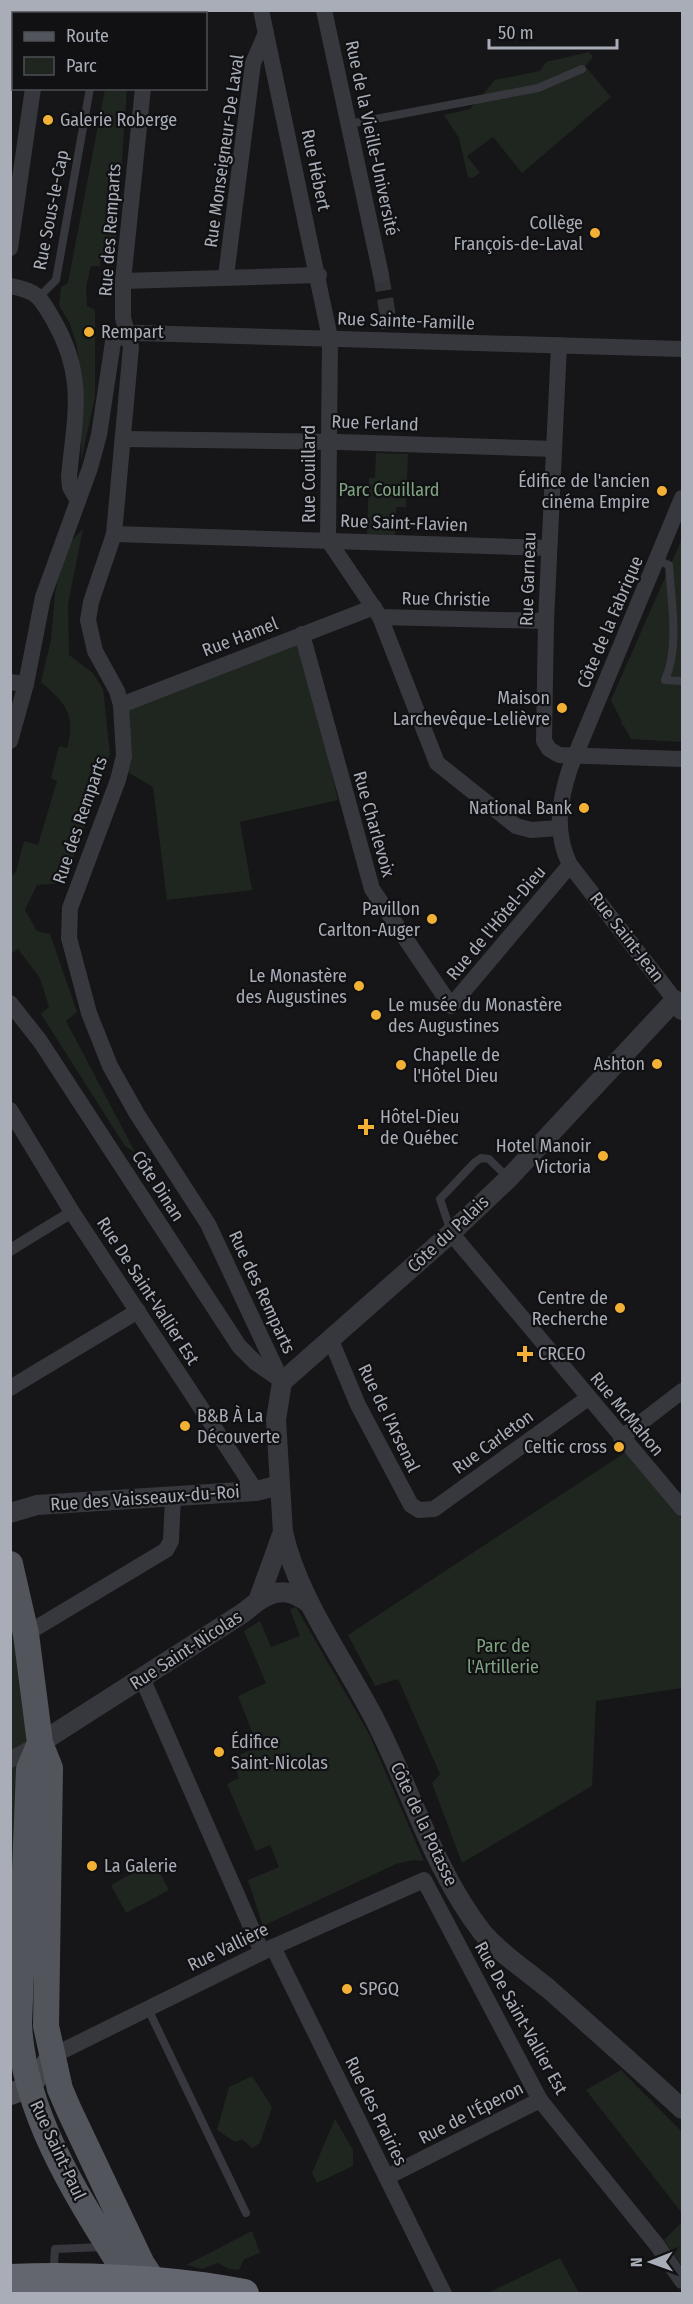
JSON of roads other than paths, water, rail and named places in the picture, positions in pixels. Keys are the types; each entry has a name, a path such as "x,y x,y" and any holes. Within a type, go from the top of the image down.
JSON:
{"highway":[{"path":"10,2279 63,2278 132,2282 244,2294"}],"main road":[{"name":"Rue Saint-Paul","path":"10,1564 26,1634 40,1743 50,1768 46,2018 52,2056 69,2110 138,2294"},
{"name":"Rue Saint-Paul","path":"40,1743 29,1769 16,2058 20,2091 55,2148 119,2241 142,2264 162,2294"},
{"path":"16,2058 52,2056"},
{"path":"20,2091 52,2056"}],"street":[{"name":"Rue Hébert","path":"261,10 319,275 330,338"},
{"name":"Rue de la Vieille-Université","path":"324,10 381,275"},
{"name":"Rue Monseigneur-De Laval","path":"226,276 253,63 266,33"},
{"path":"10,248 33,90"},
{"name":"Rue des Remparts","path":"143,90 123,280 123,318 131,347 114,534 91,602 88,620 96,651 117,691 121,705 122,769 70,908 68,924 71,948 89,1013 110,1066 137,1114 208,1224 282,1382"},
{"path":"123,280 319,275"},
{"path":"10,286 29,289 40,296 63,338 76,380 69,476 70,487 78,501"},
{"path":"10,741 18,683 43,597 99,435 112,342 129,333"},
{"name":"Rue Sainte-Famille","path":"129,333 330,338 390,333 559,345 682,349"},
{"name":"Rue Couillard","path":"330,338 328,540 377,612 437,763 516,826 531,830 559,828"},
{"name":"Rue Garneau","path":"559,345 546,621 544,741 549,749 559,754 576,755"},
{"name":"Rue Ferland","path":"123,439 328,441 554,449"},
{"name":"Côte de la Fabrique","path":"570,865 562,846 559,828 561,800 576,755 682,498"},
{"name":"Rue Saint-Flavien","path":"114,534 549,548"},
{"name":"Rue Hamel","path":"121,705 302,634 377,612"},
{"name":"Rue Christie","path":"377,612 546,621"},
{"name":"Rue Charlevoix","path":"302,634 372,889 451,1006"},
{"path":"576,755 682,759"},
{"name":"Rue de l'Hôtel-Dieu","path":"451,1006 570,865"},
{"name":"Rue Saint-Jean","path":"570,865 679,1005"},
{"name":"Côte Dinan","path":"10,1003 40,1041 239,1346 256,1363 282,1382"},
{"name":"Côte du Palais","path":"282,1382 451,1233 509,1178 679,1005"},
{"name":"Rue De Saint-Vallier Est","path":"10,1110 72,1212 256,1491"},
{"path":"10,1250 72,1212"},
{"name":"Rue McMahon","path":"451,1233 682,1508"},
{"path":"10,1388 138,1311"},
{"name":"Rue de l'Arsenal","path":"330,1338 358,1405 411,1505 419,1510"},
{"path":"280,1485 276,1410 282,1382"},
{"path":"621,1438 682,1391"},
{"name":"Rue Carleton","path":"419,1510 434,1509 588,1398"},
{"name":"Rue des Vaisseaux-du-Roi","path":"10,1513 37,1505 256,1491 280,1485"},
{"name":"Rue Saint-Nicolas","path":"10,1760 243,1613 258,1600 283,1532 280,1485"},
{"path":"26,1634 166,1550 171,1541 173,1497"},
{"name":"Côte de la Potasse","path":"283,1532 291,1562 312,1606 375,1718 406,1782 448,1882 484,1934 599,2033 682,2109"},
{"path":"258,1600 271,1593 286,1591 298,1595 312,1606"},
{"name":"Rue des Prairies","path":"142,1678 267,1949 387,2177 444,2294"},
{"name":"Rue De Saint-Vallier Est","path":"424,1880 540,2100 657,2245 682,2281"},
{"name":"Rue Vallière","path":"52,2056 267,1949 424,1880"},
{"name":"Rue de l'Éperon","path":"387,2177 540,2100"}],"lane":[{"path":"349,124 538,88 582,69"},
{"name":"Rue Sous-le-Cap","path":"40,296 56,280 90,90"},
{"path":"657,560 669,565 672,616 670,668 665,680 682,681"},
{"path":"451,1233 441,1199 475,1162 481,1158 489,1159 509,1178"},
{"path":"148,2009 246,2213"},
{"path":"52,2294 55,2249 119,2241"}],"tunnel":[{"path":"381,275 390,328"}],"place":[{"name":"Galerie Roberge","path":"48,120"},
{"name":"Collège François-de-Laval","path":"595,233"},
{"name":"Rempart","path":"89,332"},
{"name":"Édifice de l'ancien cinéma Empire","path":"662,491"},
{"name":"Maison Larchevêque-Lelièvre","path":"562,708"},
{"name":"National Bank","path":"584,808"},
{"name":"Pavillon Carlton-Auger","path":"432,919"},
{"name":"Le Monastère des Augustines","path":"359,986"},
{"name":"Le musée du Monastère des Augustines","path":"376,1015"},
{"name":"Ashton","path":"657,1064"},
{"name":"Chapelle de l'Hôtel Dieu","path":"401,1065"},
{"name":"Hôtel-Dieu de Québec","path":"366,1127"},
{"name":"Hotel Manoir Victoria","path":"603,1156"},
{"name":"Centre de Recherche","path":"620,1308"},
{"name":"CRCEO","path":"525,1354"},
{"name":"B&B À La Découverte","path":"185,1426"},
{"name":"Celtic cross","path":"619,1447"},
{"name":"Édifice Saint-Nicolas","path":"219,1752"},
{"name":"La Galerie","path":"92,1866"},
{"name":"SPGQ","path":"347,1989"}],"park label":[{"name":"Parc Couillard","path":"389,490"},
{"name":"Parc de l'Artillerie","path":"503,1656"}]}
